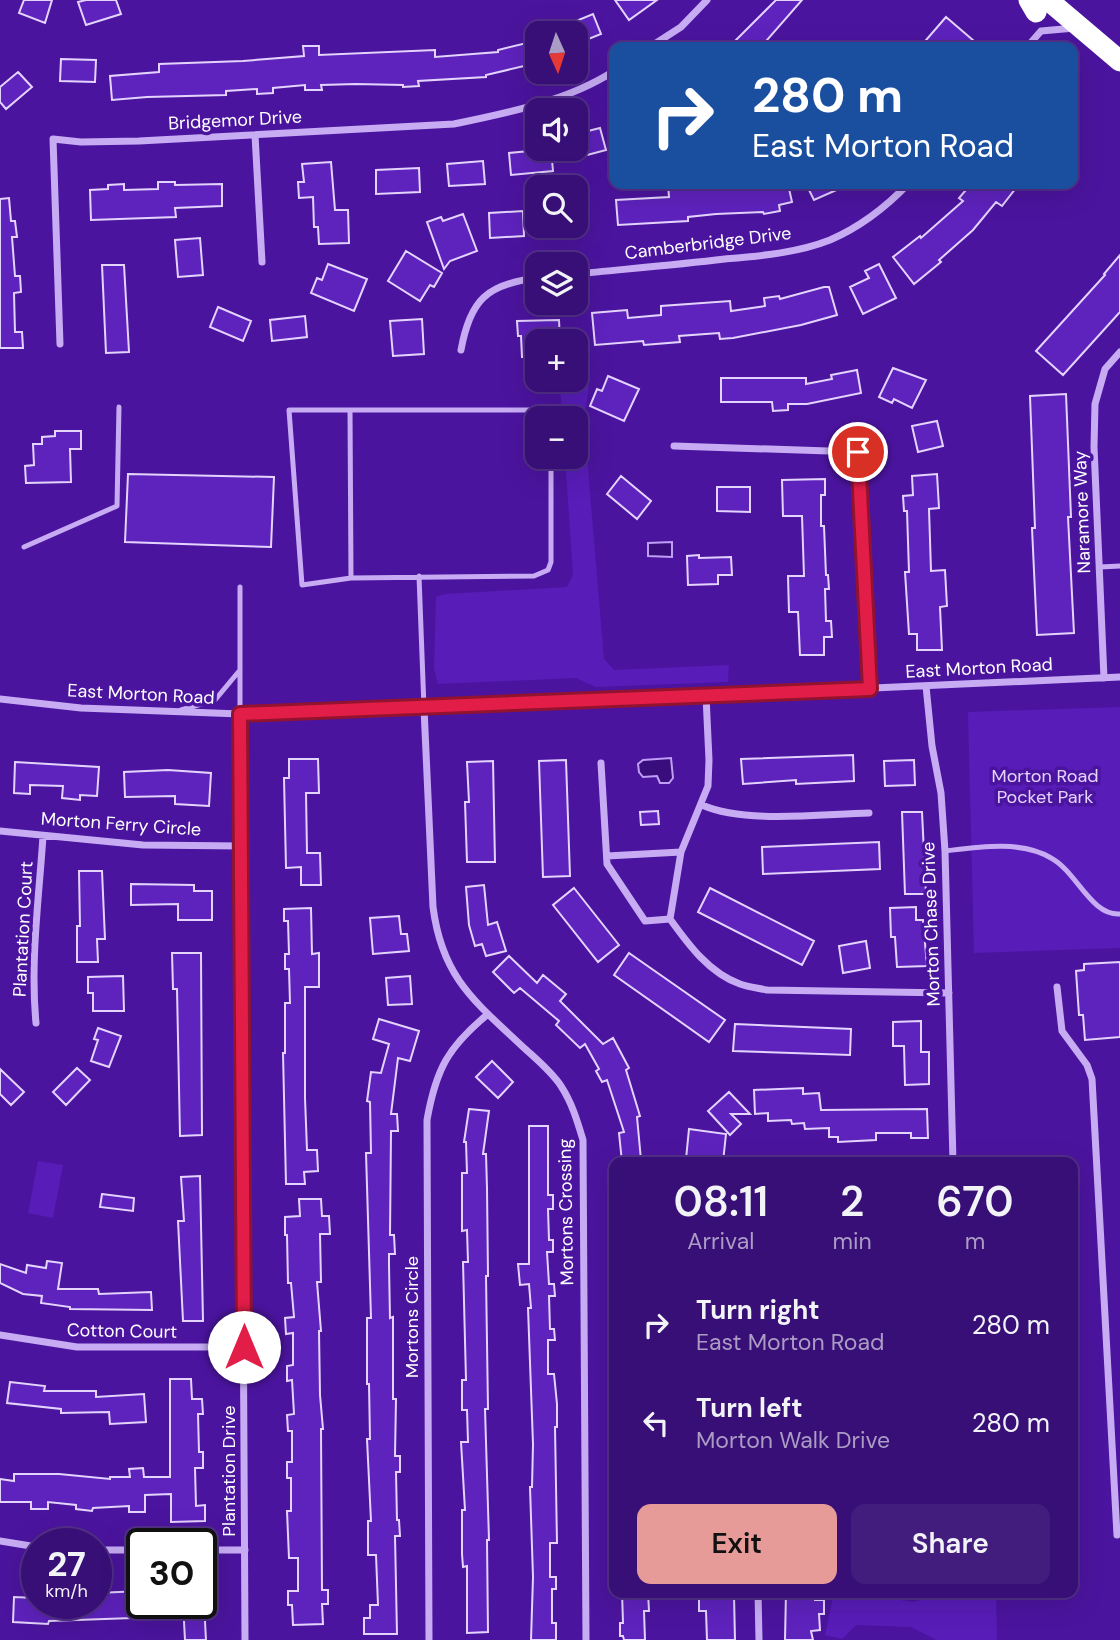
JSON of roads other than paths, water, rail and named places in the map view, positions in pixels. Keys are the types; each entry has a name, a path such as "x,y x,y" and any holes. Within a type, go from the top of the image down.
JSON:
{"highway":[{"path":"1038,11 1082,29 1120,61"}],"street":[{"path":"658,42 681,27 703,2"},
{"path":"1029,42 1038,11 1082,29"},
{"name":"Bridgemor Drive","path":"60,344 53,139 82,142 139,141 454,124 505,114 601,80 609,74"},
{"path":"255,135 262,262"},
{"name":"Camberbridge Drive","path":"588,273 767,255 804,248 830,240 862,223 903,189"},
{"path":"461,350 466,323 491,290 511,281 525,279"},
{"name":"Naramore Way","path":"1104,678 1094,447 1096,404 1105,369 1120,352"},
{"path":"674,446 858,452 870,689"},
{"name":"East Morton Road","path":"0,699 81,708 240,714 1120,677"},
{"name":"Morton Chase Drive","path":"926,686 932,746 941,793 945,851 953,1157"},
{"path":"706,696 708,786 681,852 670,919 691,947 719,974 740,984 767,990 948,993"},
{"name":"Mortons Crossing","path":"424,708 433,907 443,953 468,995 560,1084 575,1111 583,1140 586,1640"},
{"name":"Plantation Drive","path":"240,714 245,1640"},
{"path":"601,763 607,864 645,921 670,919"},
{"path":"702,804 716,811 743,816 869,813"},
{"name":"Morton Ferry Circle","path":"0,831 143,845 241,846"},
{"name":"Plantation Court","path":"36,1023 36,933 43,836"},
{"path":"607,856 681,852"},
{"path":"1057,987 1062,1031 1087,1065 1092,1079 1117,1474 1117,1535"},
{"name":"Mortons Circle","path":"429,1640 427,1120 433,1088 445,1060 464,1033 488,1014"},
{"name":"Cotton Court","path":"0,1335 77,1348 244,1347"},
{"path":"0,1541 21,1544"},
{"path":"217,1550 245,1550"},
{"path":"758,1598 759,1640"}],"lane":[{"path":"24,547 117,506 120,407"},
{"path":"525,410 289,410 302,585 351,578 534,576 548,570 551,562 551,469"},
{"path":"349,410 351,578"},
{"path":"1100,567 1120,566"},
{"path":"419,576 424,708"},
{"path":"240,587 240,714"},
{"path":"171,713 215,700 240,669"},
{"path":"945,851 994,847 1029,849 1051,857 1071,873 1090,900 1102,910 1120,914"}],"park label":[{"name":"Morton Road Pocket Park","path":"1045,786"}]}
